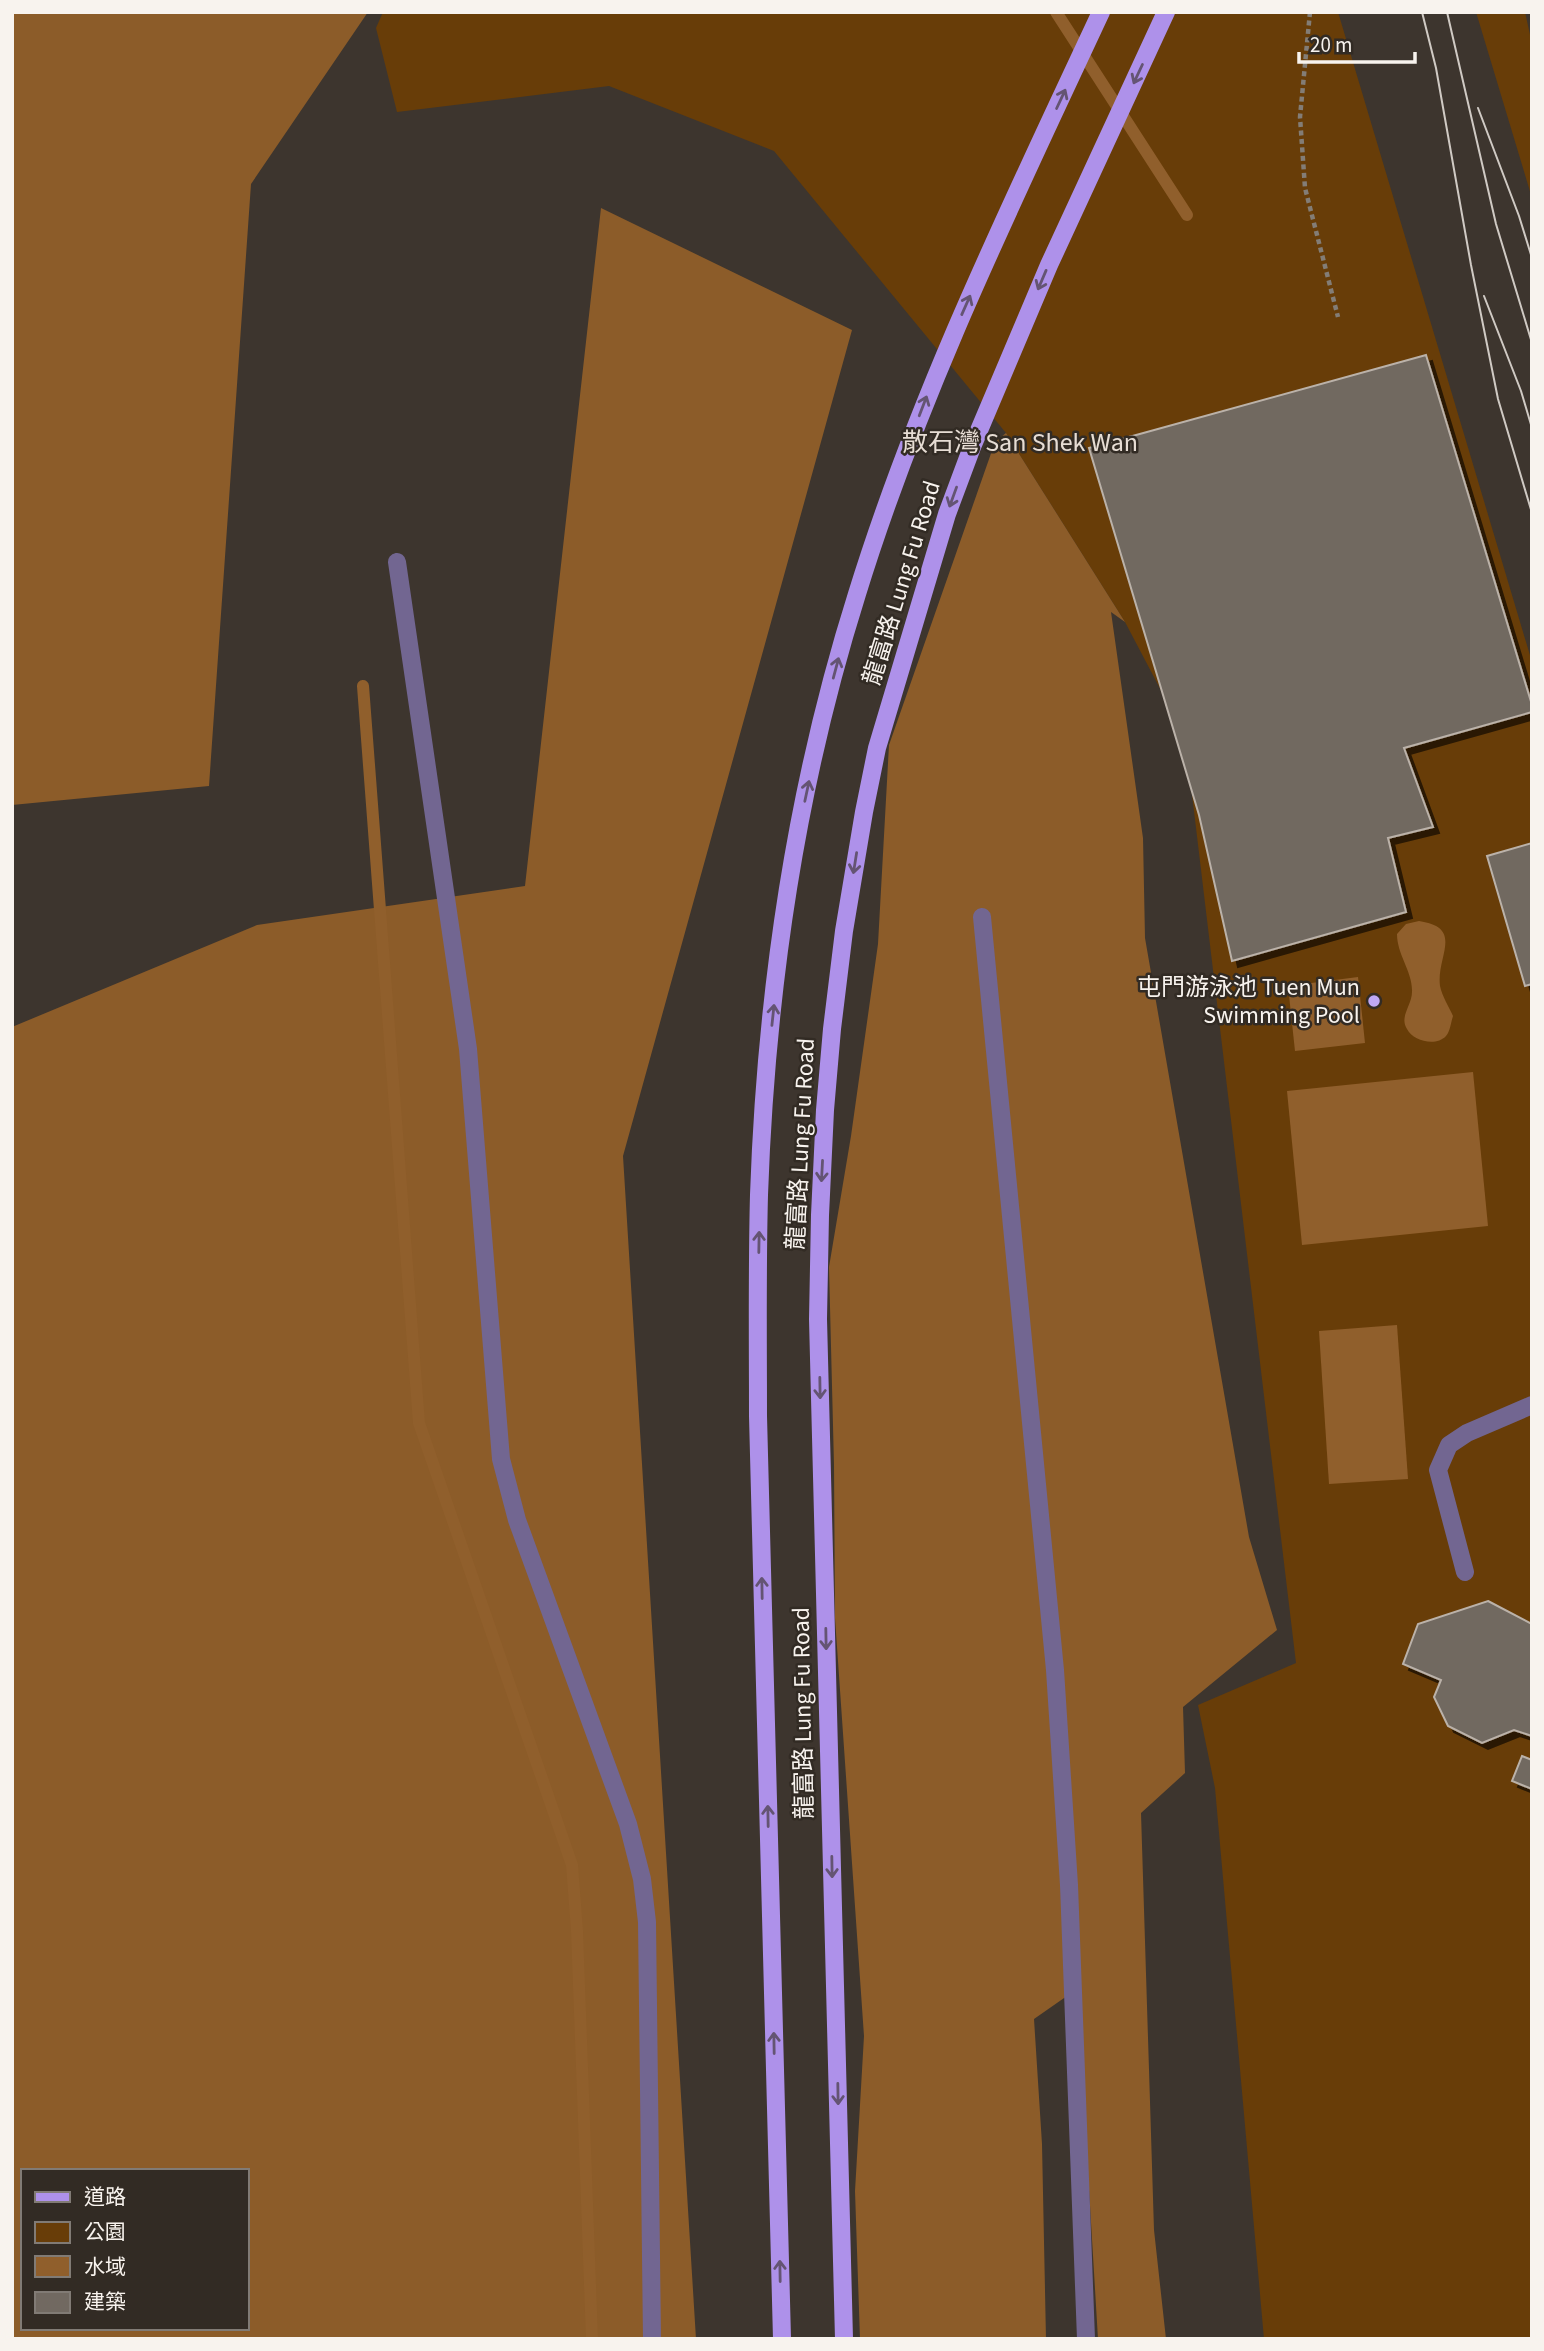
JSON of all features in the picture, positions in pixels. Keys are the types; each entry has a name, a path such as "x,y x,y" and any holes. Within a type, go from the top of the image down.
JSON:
{"main road":[{"name":"龍富路 Lung Fu Road","path":"782,2339 758,1416 759,1195 766,1080 781,949 804,805 819,734 856,597 905,453 938,368 983,266 1101,12"},
{"name":"龍富路 Lung Fu Road","path":"844,2339 818,1319 825,1110 838,980 861,825 877,748 947,514 972,447 1049,265 1167,12"}],"lane":[{"path":"397,562 468,1049 501,1459 517,1520 628,1824 642,1879 647,1922 652,2339"},
{"path":"982,917 1055,1670 1071,1924 1086,2339"},
{"path":"1465,1572 1438,1470 1450,1445 1467,1433 1532,1405"}],"path":[{"path":"1310,12 1300,117 1305,188 1338,317"}],"green space":[{"name":"屯門游泳池 Tuen Mun Swimming Pool","path":"383,12 1338,12 1532,662 1532,2339 1264,2339 1215,1788 1198,1705 1296,1663 1185,736 1125,622 1006,433 774,151 609,86 397,112 376,28"},
{"path":"1476,12 1525,12 1532,44 1532,198"}],"shaded area":[{"path":"12,12 368,12 251,184 209,786 12,805"},
{"path":"601,208 852,330 623,1156 696,2339 12,2339 12,1027 257,925 525,886"},
{"path":"1006,433 1125,622 1111,612 1143,838 1145,938 1249,1537 1277,1630 1183,1707 1185,1773 1141,1813 1154,2230 1166,2339 1098,2339 1077,1989 1034,2019 1042,2144 1046,2339 860,2339 855,2191 864,2036 835,1618 829,1267 851,1136 878,944 889,745 995,442"}],"water":[{"path":"1419,921 1433,925 1441,930 1445,937 1440,986 1453,1016 1447,1034 1442,1039 1431,1042 1414,1037 1404,1020 1412,985 1399,949 1397,934 1406,924"},
{"path":"1358,977 1365,1043 1295,1051 1288,986"},
{"path":"1473,1072 1488,1226 1302,1245 1287,1091"},
{"path":"1397,1325 1408,1479 1329,1484 1319,1331"}],"building":[{"path":"1426,355 1532,712 1404,748 1433,827 1388,838 1406,912 1232,961 1199,815 1089,448"},
{"path":"1532,843 1532,984 1525,986 1487,856"},
{"path":"1488,1601 1532,1624 1532,1736 1514,1730 1482,1743 1448,1726 1434,1697 1441,1680 1403,1664 1418,1624"},
{"path":"1522,1756 1532,1760 1532,1789 1512,1781"}],"waterway":[{"path":"1056,12 1187,215"},
{"path":"363,686 419,1423 572,1865 577,1931 592,2339"}],"tram line":[{"path":"1422,12 1436,68 1498,399 1532,513"},
{"path":"1447,12 1496,224 1532,343"},
{"path":"1478,108 1532,258"},
{"path":"1484,296 1521,391 1532,428"}],"place":[{"name":"屯門游泳池 Tuen Mun Swimming Pool","path":"1374,1001"}],"district":[{"name":"散石灣 San Shek Wan","path":"1020,442"}]}
